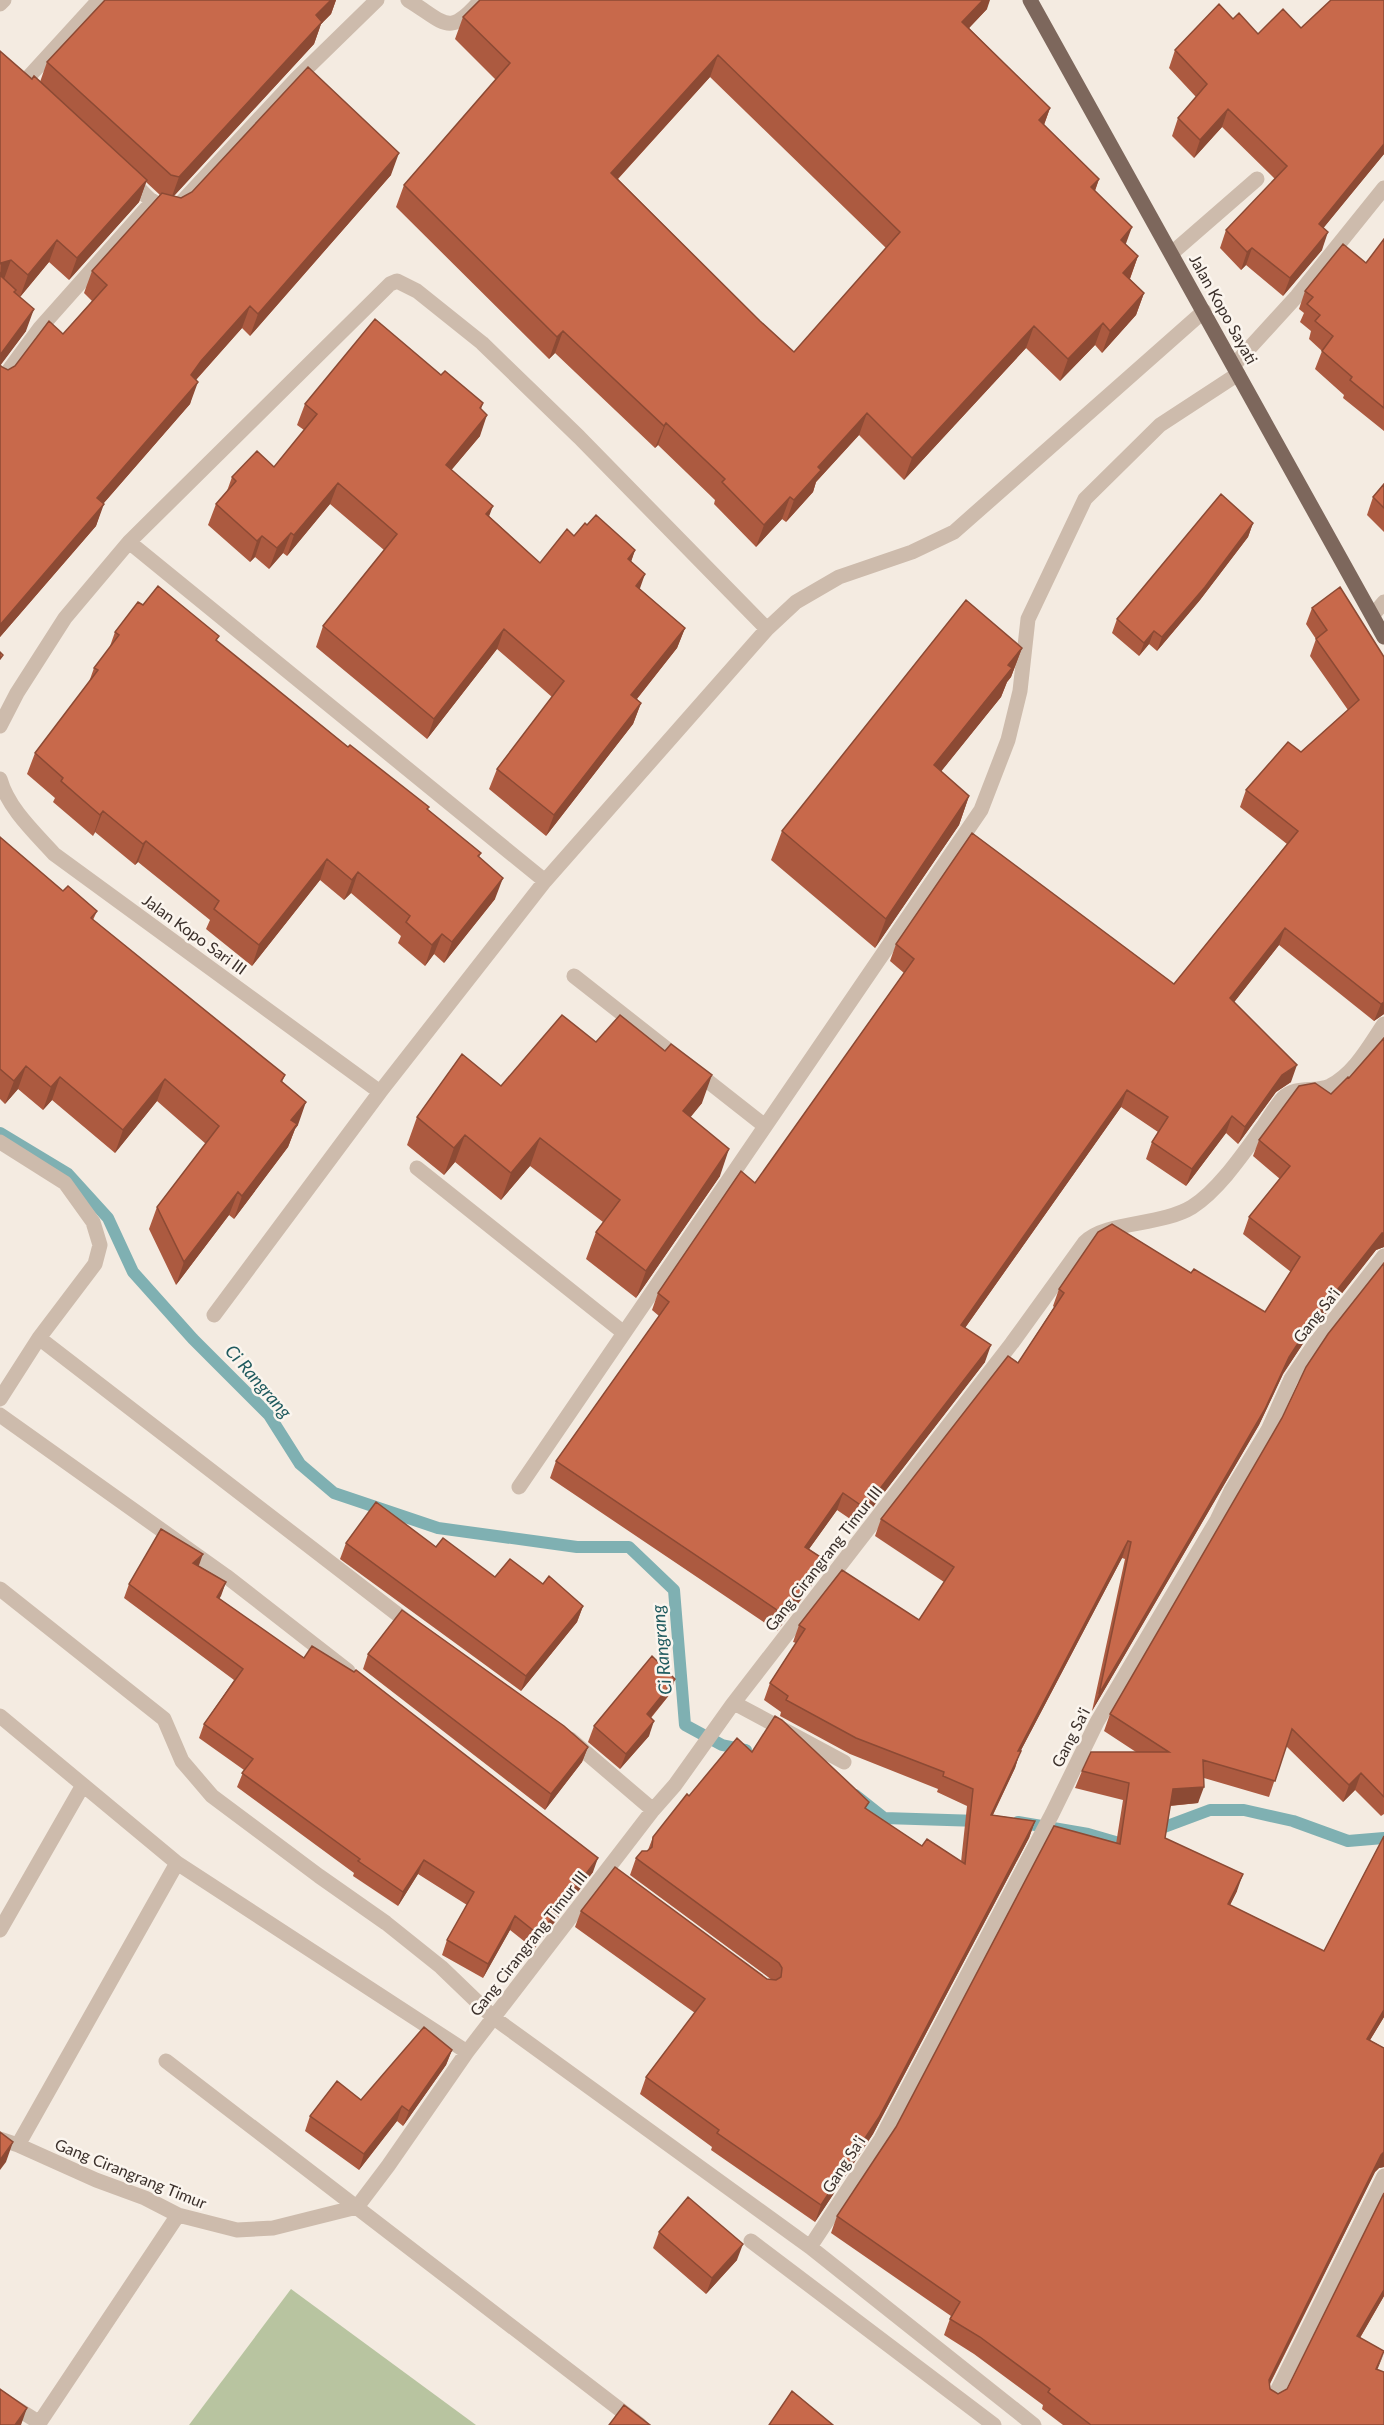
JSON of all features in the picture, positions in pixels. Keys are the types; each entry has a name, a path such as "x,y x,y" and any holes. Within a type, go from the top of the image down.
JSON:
{"main road":[{"name":"Jalan Kopo Sayati","path":"1030,0 1384,637"}],"street":[{"path":"0,4 4,0"},
{"path":"24,82 99,0"},
{"path":"117,167 153,201 166,210 177,207 297,78 377,0"},
{"path":"408,0 446,24 455,25 465,19 481,0"},
{"path":"1172,253 1257,179"},
{"path":"519,1487 981,810 1008,740 1020,691 1028,620 1085,499 1160,425 1236,370 1384,188"},
{"path":"0,382 36,324 153,201"},
{"path":"0,726 17,693 65,618 129,542 390,284 397,281 417,291 482,343 579,437 767,629"},
{"path":"214,1315 380,1092 545,881 767,629 796,602 839,577 912,552 954,532 1204,311"},
{"path":"129,542 545,881"},
{"path":"1372,615 1384,602"},
{"name":"Jalan Kopo Sari III","path":"2,785 21,817 54,854 380,1092"},
{"path":"574,976 765,1126"},
{"name":"Gang Cirangrang Timur III","path":"357,2207 467,2052 653,1810 675,1785 733,1704 1005,1352 1085,1242 1092,1235 1102,1231 1162,1220 1190,1208 1206,1197 1247,1150 1283,1098 1298,1090 1329,1086 1347,1075 1384,1024"},
{"path":"0,1142 65,1183 93,1222 100,1245 95,1264 39,1338 0,1399"},
{"path":"417,1168 624,1333"},
{"name":"Gang Sa'i","path":"810,2247 881,2139 1053,1814 1097,1722 1268,1430 1291,1379 1314,1345 1384,1256"},
{"path":"39,1338 431,1639"},
{"path":"0,1415 226,1576 364,1683"},
{"path":"0,1589 164,1719 182,1761 212,1796 414,1945 441,1967 494,2018 810,2247 1034,2425"},
{"path":"733,1704 844,1761"},
{"path":"0,1716 177,1863 467,2052"},
{"path":"554,1727 653,1810"},
{"path":"0,1930 83,1785"},
{"path":"625,1847 638,1858"},
{"path":"18,2145 177,1863"},
{"path":"166,2061 640,2425"},
{"name":"Gang Cirangrang Timur","path":"0,2139 145,2198 178,2215 237,2230 273,2228 357,2207"},
{"path":"1272,2401 1384,2176"},
{"path":"0,2398 39,2424 178,2215"},
{"path":"751,2241 994,2425"}],"green space":[{"path":"291,2289 476,2425 189,2425"}],"building":[{"path":"105,0 331,0 316,15 322,22 179,177 171,175 47,62"},
{"path":"480,0 983,0 962,22 1050,108 1039,120 1099,179 1091,187 1132,227 1121,240 1138,256 1123,273 1144,293 1110,331 1103,323 1068,359 1034,326 912,458 867,413 818,467 821,470 794,500 790,497 764,525 722,482 725,479 666,423 664,426 563,331 557,337 404,185 510,63 463,17","holes":["718,55 900,232 794,352 611,173"]},
{"path":"1331,0 1384,0 1384,144 1319,224 1328,232 1290,278 1252,248 1247,252 1226,230 1287,166 1228,109 1200,140 1178,118 1207,84 1175,50 1219,4 1233,19 1239,13 1258,34 1283,9 1301,28"},
{"path":"0,51 32,79 34,76 147,180 77,258 57,240 28,275 11,260 0,264"},
{"path":"308,67 399,153 258,314 250,306 201,361 191,375 198,382 97,498 104,504 0,625 0,365 8,370 15,366 49,321 63,334 107,285 92,271 162,193 181,198 192,192"},
{"path":"1384,239 1384,408 1350,380 1352,377 1322,351 1333,336 1315,321 1320,315 1307,304 1313,297 1305,291 1343,244 1366,263"},
{"path":"0,272 1,276 16,290 14,292 34,309 0,355"},
{"path":"375,319 441,375 445,371 483,403 480,408 487,415 446,465 493,506 486,514 540,563 567,529 574,536 585,523 587,525 596,515 635,550 628,559 645,574 636,586 685,628 631,695 641,703 554,815 497,769 564,681 504,629 434,719 323,626 397,534 338,483 294,535 291,533 277,548 262,536 257,541 216,504 236,481 232,477 257,451 274,467 317,414 305,404"},
{"path":"1384,484 1384,508 1373,497"},
{"path":"1221,494 1253,523 1205,587 1162,637 1154,631 1144,643 1117,619"},
{"path":"158,586 219,636 216,640 348,747 350,745 429,807 427,809 481,853 478,856 503,878 452,942 442,934 432,945 406,922 410,916 358,872 352,880 327,859 259,945 214,909 219,901 146,841 143,844 103,811 100,815 61,781 63,778 35,753 98,670 94,668 119,635 115,632 138,602 143,605"},
{"path":"1340,587 1384,657 1384,1002 1381,1004 1285,928 1230,998 1297,1065 1282,1075 1245,1127 1232,1116 1192,1169 1152,1142 1168,1117 1127,1090 961,1325 991,1345 865,1508 843,1493 805,1547 825,1560 783,1614 556,1461 669,1302 658,1293 741,1171 755,1183 914,959 896,944 972,833 1174,984 1298,831 1246,790 1288,742 1301,752 1359,700 1316,639 1327,630 1312,608"},
{"path":"966,600 1022,648 1008,665 1012,668 934,765 969,796 886,919 782,831"},
{"path":"0,837 63,891 68,886 97,911 91,918 285,1075 281,1081 306,1102 291,1120 297,1124 242,1196 238,1192 184,1262 157,1207 219,1126 165,1079 123,1130 60,1077 51,1087 26,1066 14,1081 0,1069"},
{"path":"562,1015 596,1042 620,1015 665,1051 671,1044 712,1075 683,1111 729,1149 646,1271 596,1232 620,1200 540,1138 511,1173 465,1135 454,1148 417,1117 462,1054 501,1086"},
{"path":"1384,1038 1384,1233 1312,1322 1289,1357 1265,1409 1099,1694 1131,1542 1128,1541 1018,1751 1021,1751 991,1815 1035,1821 879,2117 821,2205 717,2133 719,2130 646,2077 705,1999 581,1911 615,1867 767,1979 776,1980 781,1977 782,1968 779,1963 636,1858 642,1851 647,1851 652,1847 653,1837 687,1794 689,1796 737,1738 752,1752 775,1716 869,1802 865,1808 922,1846 927,1839 965,1864 973,1789 943,1776 944,1772 856,1738 786,1700 788,1696 770,1683 805,1629 799,1625 842,1570 919,1620 954,1567 881,1519 1008,1356 1018,1363 1064,1293 1059,1289 1098,1232 1112,1224 1191,1273 1194,1269 1265,1312 1300,1257 1249,1217 1290,1166 1259,1140 1299,1086 1315,1083 1331,1094 1349,1078"},
{"path":"1384,1263 1384,1797 1361,1773 1349,1785 1292,1729 1275,1781 1203,1760 1204,1787 1173,1789 1165,1838 1243,1874 1228,1904 1324,1951 1384,1836 1384,2010 1367,2039 1384,2048 1384,2152 1269,2380 1270,2389 1278,2394 1287,2389 1384,2193 1384,2290 1357,2336 1384,2351 1376,2369 1384,2372 1384,2425 1091,2425 1048,2392 1050,2389 980,2337 950,2319 960,2302 837,2216 896,2127 1054,1826 1120,1844 1129,1783 1082,1771 1091,1752 1169,1752 1110,1714 1282,1418 1306,1367 1328,1334"},
{"path":"376,1502 436,1547 443,1538 495,1577 510,1559 543,1584 549,1576 583,1606 526,1676 346,1543"},
{"path":"161,1529 203,1554 193,1563 226,1582 217,1597 304,1658 312,1646 354,1672 356,1670 598,1858 539,1935 515,1916 488,1964 447,1940 474,1892 424,1860 403,1892 358,1861 360,1859 242,1773 253,1759 204,1724 243,1669 129,1584"},
{"path":"402,1610 564,1726 588,1747 551,1794 368,1654"},
{"path":"652,1656 675,1679 647,1714 654,1721 626,1754 594,1726"},
{"path":"424,2027 452,2050 409,2111 402,2106 364,2154 310,2116 337,2081 361,2100"},
{"path":"0,2132 13,2142 0,2160"},
{"path":"688,2197 743,2244 712,2278 659,2232"},
{"path":"0,2389 27,2408 15,2425 0,2425"},
{"path":"792,2391 833,2425 769,2425"},
{"path":"624,2405 650,2425 609,2425"}],"waterway":[{"name":"Ci Rangrang","path":"0,1133 68,1174 108,1218 133,1272 193,1339 269,1415 300,1464 334,1493 438,1528 577,1547 629,1547 674,1590 685,1725 722,1745 746,1750"},
{"name":"Ci Rangrang","path":"855,1795 884,1818 979,1821"},
{"name":"Ci Rangrang","path":"1151,1832 1210,1810 1244,1810 1293,1821 1348,1841 1384,1838"},
{"name":"Ci Rangrang","path":"1018,1822 1088,1834 1119,1843 1132,1838"}]}
